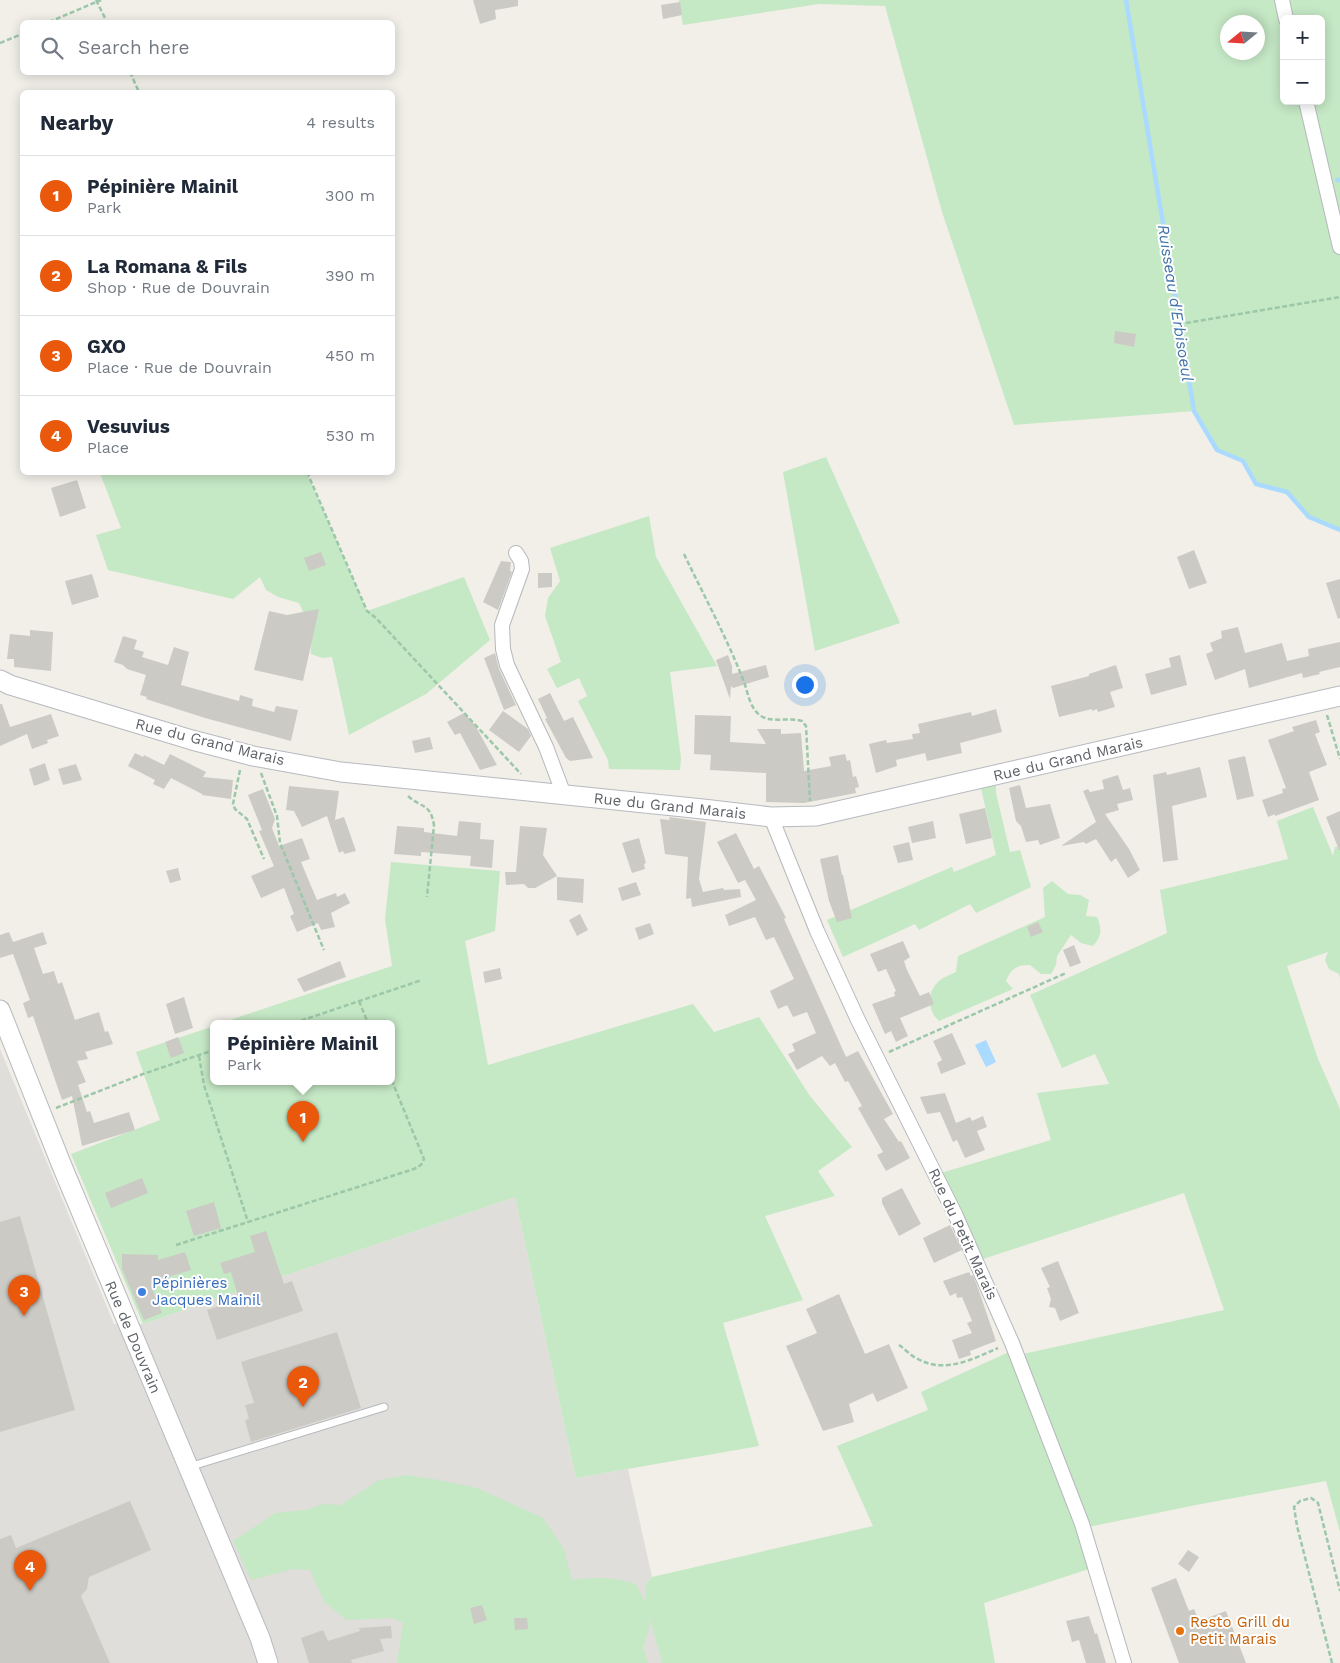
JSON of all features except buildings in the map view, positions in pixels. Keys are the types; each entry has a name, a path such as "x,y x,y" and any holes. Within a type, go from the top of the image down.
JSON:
{"street":[{"path":"1282,0 1285,15"},
{"path":"1307,105 1340,247"},
{"path":"516,553 521,560 522,569 502,624 503,649 507,665 546,747 564,795"},
{"name":"Rue du Grand Marais","path":"3,684 192,740 251,755 341,772 771,817 816,816 1331,698"},
{"name":"Rue du Petit Marais","path":"771,817 817,931 955,1214 1012,1343 1082,1524 1124,1663"},
{"name":"Rue de Douvrain","path":"0,1010 256,1629 268,1663"}],"lane":[{"path":"188,1467 384,1407"}],"path":[{"path":"54,20 101,0"},
{"path":"97,1 106,20"},
{"path":"0,43 20,35"},
{"path":"131,75 138,90"},
{"path":"1186,323 1340,298"},
{"path":"308,475 367,611 376,618 456,702 490,742 540,793"},
{"path":"684,554 735,659 756,712 762,717 797,719 806,726 810,801"},
{"path":"1331,698 1340,759"},
{"path":"251,755 233,804 235,809 246,820 264,859"},
{"path":"251,755 277,816 280,843 324,950"},
{"path":"404,778 408,797 429,809 434,825 427,897"},
{"path":"877,1057 1066,973"},
{"path":"303,1020 422,980"},
{"path":"359,1001 367,1020"},
{"path":"42,1114 210,1052"},
{"path":"198,1056 204,1085 248,1222"},
{"path":"176,1245 414,1169 420,1165 424,1159 394,1085"},
{"path":"899,1345 918,1360 946,1365 962,1364 1012,1343"},
{"path":"1332,1663 1297,1526 1294,1507 1300,1501 1311,1498 1318,1503 1340,1591"}],"shaded area":[{"path":"0,1049 114,1324 143,1324 515,1197 576,1478 628,1469 652,1577 645,1585 647,1605 662,1663 0,1663"}],"green space":[{"path":"679,0 1340,0 1340,530 1309,517 1287,492 1256,484 1243,461 1217,450 1194,411 1014,425 942,212 885,6 819,4 683,25"},
{"path":"826,457 900,623 815,651 783,472"},
{"path":"101,475 308,475 367,611 464,577 490,640 426,694 349,735 332,657 322,658 311,654 310,627 299,603 278,597 266,590 260,577 233,599 108,570 96,535 121,528"},
{"path":"649,516 656,557 717,666 670,672 681,758 680,770 609,769 608,760 578,701 587,696 579,678 557,688 547,669 561,662 545,616 548,598 560,581 550,548"},
{"path":"996,775 996,793 1010,852 1020,850 1031,887 976,913 970,904 919,930 915,924 843,957 827,920 952,867 954,872 996,855 979,779"},
{"path":"1313,807 1333,856 1335,847 1340,846 1340,978 1339,974 1329,969 1325,960 1328,952 1287,966 1318,1059 1340,1109 1340,1532 1326,1481 1088,1527 1023,1354 1224,1310 1184,1193 983,1259 941,1173 1051,1140 1037,1093 1109,1084 1095,1054 1062,1068 1030,995 1167,933 1160,890 1288,859 1277,821"},
{"path":"391,862 500,871 495,931 465,941 488,1065 693,1004 714,1032 759,1017 810,1096 852,1147 818,1171 835,1196 765,1216 803,1300 723,1323 759,1446 576,1478 515,1197 143,1324 71,1154 160,1120 136,1052 210,1027 210,1085 395,1085 395,1020 230,1020 392,966 385,919"},
{"path":"1052,881 1068,894 1080,895 1089,900 1086,916 1097,917 1100,925 1100,936 1093,946 1081,943 1071,935 1057,956 1056,965 1051,974 1041,974 1030,965 1018,967 1012,970 1006,981 1013,989 939,1021 931,1007 930,997 934,987 940,980 956,972 958,956 1045,917 1043,888"},
{"path":"1009,1352 1092,1568 984,1603 995,1663 662,1663 648,1612 650,1626 643,1647 648,1663 397,1663 403,1623 392,1618 347,1620 324,1602 310,1570 293,1569 251,1580 233,1541 275,1513 306,1510 323,1504 341,1505 379,1480 406,1475 439,1480 477,1488 543,1518 564,1549 572,1580 604,1578 636,1584 646,1604 645,1585 652,1577 873,1526 837,1446 928,1410 921,1392"}],"water":[{"path":"986,1040 996,1062 986,1067 975,1045"}],"waterway":[{"name":"Ruisseau d'Erbisoeul","path":"1126,0 1194,411 1217,450 1243,461 1256,484 1287,492 1309,517 1340,530"}],"place":[{"name":"Pépinière Mainil","path":"303,1142"},
{"name":"Pépinières Jacques Mainil","path":"142,1292"},
{"name":"GXO","path":"24,1316"},
{"name":"La Romana & Fils","path":"303,1407"},
{"name":"Vesuvius","path":"30,1591"},
{"name":"Resto Grill du Petit Marais","path":"1180,1631"}]}
